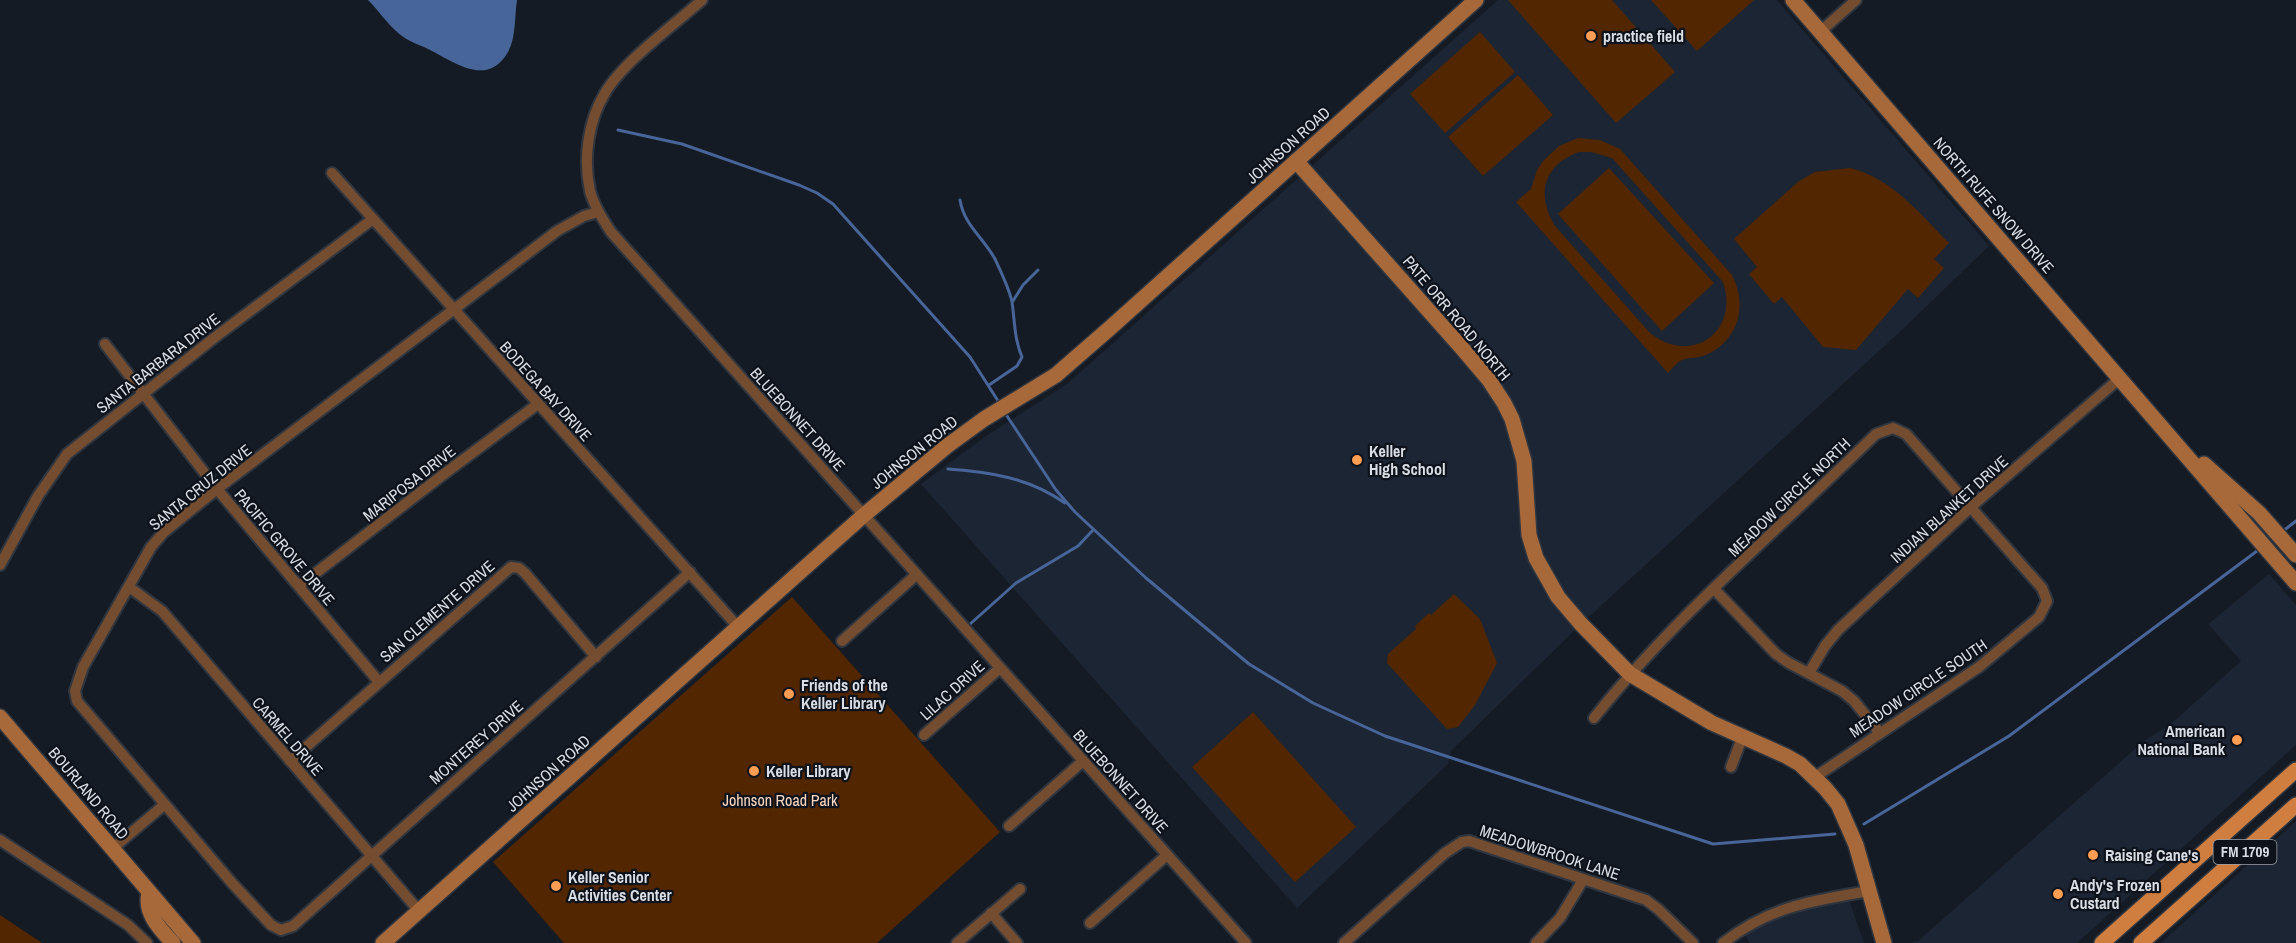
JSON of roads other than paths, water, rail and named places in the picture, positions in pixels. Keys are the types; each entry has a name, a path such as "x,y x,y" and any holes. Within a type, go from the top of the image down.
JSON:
{"main road":[{"name":"JOHNSON ROAD","path":"383,943 864,515 947,446 1063,368 1476,0"},
{"name":"NORTH RUFE SNOW DRIVE","path":"1793,0 2296,583"},
{"name":"PATE ORR ROAD NORTH","path":"1296,161 1461,346 1497,392 1512,419 1524,461 1529,535 1536,558 1558,597 1630,674 1712,723 1786,756 1815,777 1838,804 1847,822 1884,943"},
{"name":"NORTH RUFE SNOW DRIVE","path":"2168,433 2259,513 2295,553"},
{"name":"BOURLAND ROAD","path":"0,717 193,943"},
{"name":"FM 1709","path":"2102,943 2296,770"},
{"name":"FM 1709","path":"2141,943 2296,806"},
{"path":"2174,878 2192,897"},
{"name":"BOURLAND ROAD","path":"149,893 147,907 156,924 173,943"}],"street":[{"name":"BLUEBONNET DRIVE","path":"702,0 627,66 605,92 590,127 587,165 590,192 598,212 611,232 1246,943"},
{"path":"1820,32 1856,0"},
{"name":"BODEGA BAY DRIVE","path":"332,173 739,628"},
{"name":"SANTA CRUZ DRIVE","path":"280,930 271,926 262,916 164,805 77,701 75,691 83,667 151,547 164,532 217,489 557,231 584,216 598,212"},
{"name":"SANTA BARBARA DRIVE","path":"0,565 38,496 67,454 373,219"},
{"name":"PACIFIC GROVE DRIVE","path":"105,344 217,489 379,682"},
{"name":"INDIAN BLANKET DRIVE","path":"1809,673 1825,646 1838,630 1972,506 2120,378"},
{"name":"MARIPOSA DRIVE","path":"299,586 538,404"},
{"name":"MEADOW CIRCLE NORTH","path":"1594,718 1664,636 1715,590 1876,434 1893,428 1906,434 1972,506"},
{"name":"MEADOW CIRCLE SOUTH","path":"1815,777 1979,667 2029,627 2044,609 2046,601 2042,588 1972,506"},
{"name":"SAN CLEMENTE DRIVE","path":"290,761 511,567 519,568 525,573 596,657"},
{"name":"MONTEREY DRIVE","path":"280,930 293,926 690,572"},
{"path":"842,640 916,575"},
{"name":"CARMEL DRIVE","path":"129,587 162,611 419,911"},
{"path":"1715,590 1776,654 1854,701 1880,732"},
{"name":"LILAC DRIVE","path":"924,735 1000,668"},
{"path":"1731,767 1742,738"},
{"path":"1009,826 1083,761"},
{"path":"112,849 164,805"},
{"path":"0,840 128,925 147,943"},
{"name":"MEADOWBROOK LANE","path":"1344,943 1445,853 1462,842 1469,841 1646,900 1666,915 1693,943"},
{"path":"1090,923 1167,855"},
{"path":"1536,943 1560,918 1583,880"},
{"path":"957,943 1020,889"},
{"path":"1723,943 1741,929 1772,912 1816,900 1869,891"},
{"path":"991,913 1017,943"}],"water":[{"path":"368,0 517,0 511,45 504,58 495,66 485,70 464,67 402,36"}],"waterway":[{"path":"618,130 682,144 799,185 833,204 970,357 1000,404"},
{"path":"960,200 965,217 995,259 1007,286 1022,357 1017,366 989,385"},
{"path":"1013,301 1023,285 1038,270"},
{"path":"1005,413 1056,490 1075,512 1146,578 1249,664 1313,703 1385,736 1713,844 1835,834"},
{"path":"948,469 979,472 1023,482 1065,503"},
{"path":"2283,531 2296,521"},
{"path":"969,625 1016,583 1078,546 1093,530"},
{"path":"1864,824 2009,736 2261,548"}],"place":[{"name":"practice field","path":"1591,36"},
{"name":"Keller High School","path":"1357,460"},
{"name":"Friends of the Keller Library","path":"789,694"},
{"name":"American National Bank","path":"2237,740"},
{"name":"Keller Library","path":"754,771"},
{"name":"Raising Cane's","path":"2093,855"},
{"name":"Keller Senior Activities Center","path":"556,886"},
{"name":"Andy's Frozen Custard","path":"2058,894"}],"park label":[{"name":"Johnson Road Park","path":"780,800"}]}
